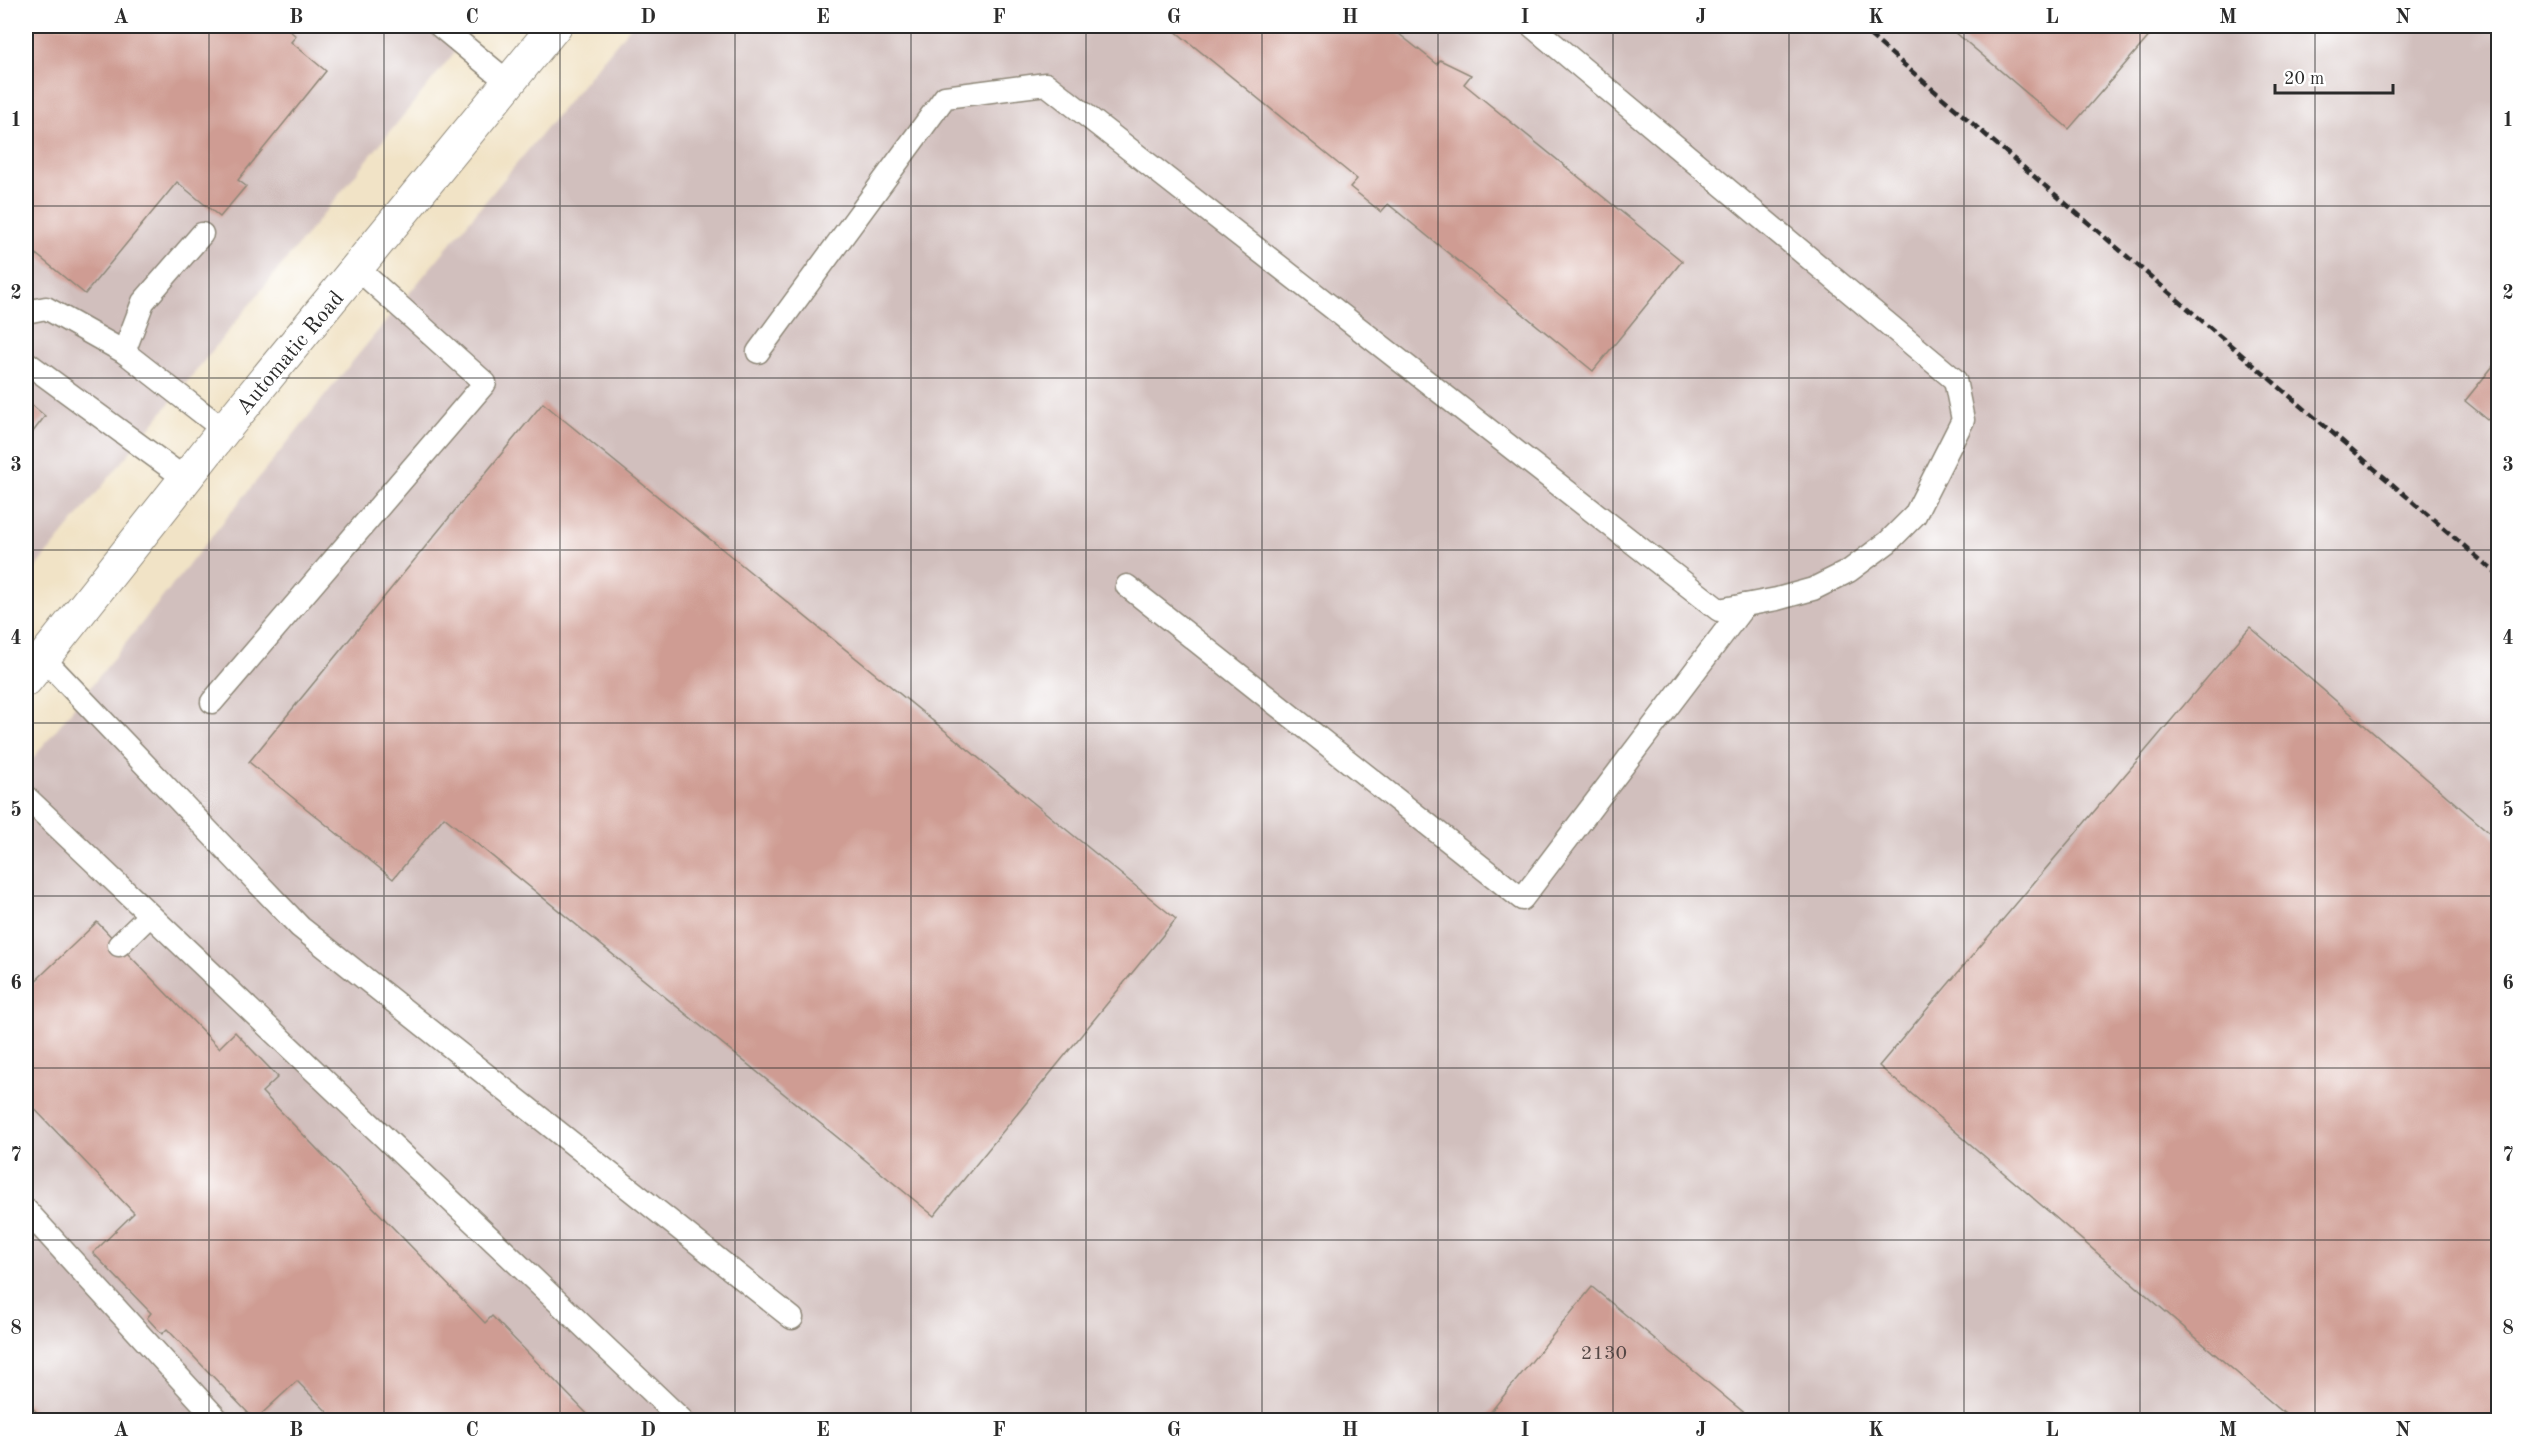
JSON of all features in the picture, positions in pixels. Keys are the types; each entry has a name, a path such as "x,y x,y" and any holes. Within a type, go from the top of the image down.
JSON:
{"street":[{"name":"Automatic Road","path":"34,669 187,480 224,430 555,26"}],"lane":[{"path":"440,26 509,83"},
{"path":"758,352 945,97 1046,84 1719,610 1813,588 1849,571 1888,542 1916,515 1963,420 1955,380 1532,26"},
{"path":"124,352 143,302 202,234"},
{"path":"212,702 485,383 358,269"},
{"path":"26,312 46,308 124,352 224,430"},
{"path":"26,362 187,480"},
{"path":"1127,586 1522,899 1745,605"},
{"path":"34,669 300,927 792,1318"},
{"path":"26,797 682,1420"},
{"path":"119,945 150,916"},
{"path":"26,1210 218,1420"}],"shaded area":[{"path":"26,26 476,26 26,580"},
{"path":"631,26 2498,26 2498,1420 26,1420 26,767 348,367"}],"building":[{"path":"26,26 284,26 296,36 291,42 326,71 238,180 246,186 220,217 177,182 85,294 26,246"},
{"path":"1169,26 1389,26 1437,64 1440,60 1471,75 1464,84 1682,261 1593,371 1388,204 1381,212 1350,187 1357,179"},
{"path":"1948,26 2158,26 2069,129"},
{"path":"2498,360 2498,428 2465,401"},
{"path":"26,400 45,416 26,441"},
{"path":"543,403 1176,919 934,1216 444,817 393,879 249,762"},
{"path":"2250,627 2498,840 2498,1420 2292,1420 1879,1066"},
{"path":"97,922 219,1048 235,1032 278,1077 262,1092 485,1323 492,1316 593,1420 335,1420 297,1381 255,1420 167,1329 162,1334 147,1318 151,1313 93,1253 134,1213 26,1100 26,990"},
{"path":"1592,1287 1753,1420 1484,1420"},
{"path":"26,1401 44,1420 26,1420"}],"railway":[{"path":"1859,26 2498,575"}]}
